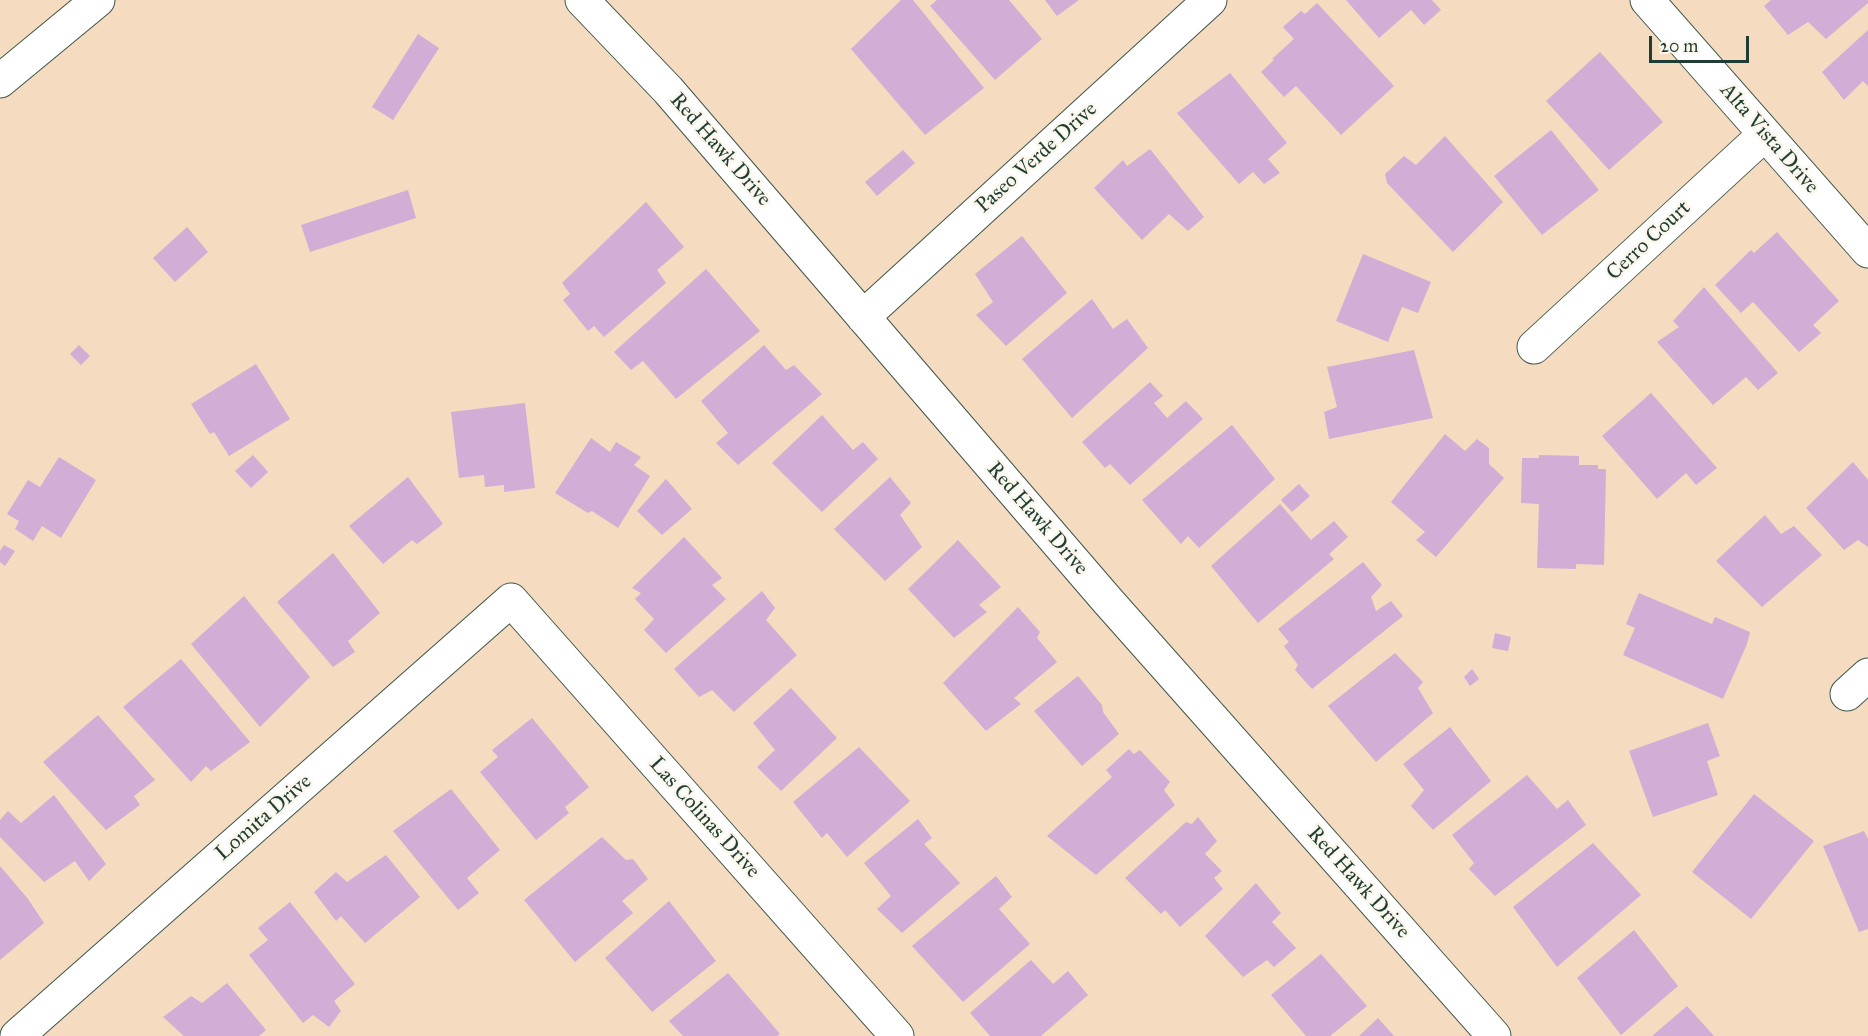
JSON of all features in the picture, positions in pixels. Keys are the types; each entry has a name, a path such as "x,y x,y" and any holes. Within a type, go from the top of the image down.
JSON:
{"street":[{"path":"0,81 98,0"},
{"name":"Red Hawk Drive","path":"582,0 668,90 1107,600 1494,1036"},
{"name":"Paseo Verde Drive","path":"864,317 1210,0"},
{"name":"Alta Vista Drive","path":"1647,0 1868,251"},
{"name":"Cerro Court","path":"1534,347 1765,135"},
{"name":"Lomita Drive","path":"17,1036 511,600"},
{"name":"Las Colinas Drive","path":"511,600 897,1036"}],"building":[{"path":"901,0 913,0 984,88 925,135 851,49"},
{"path":"937,0 1009,0 1042,39 995,80 930,6"},
{"path":"1045,0 1079,0 1057,16"},
{"path":"1346,0 1432,0 1441,10 1424,25 1411,10 1379,38"},
{"path":"1771,0 1868,0 1868,3 1826,39 1808,22 1788,35 1764,6"},
{"path":"1317,3 1394,86 1341,135 1296,86 1284,97 1261,72 1294,39 1283,27 1301,11 1305,14"},
{"path":"1868,30 1868,86 1863,81 1844,100 1822,72"},
{"path":"418,34 439,48 393,120 372,107"},
{"path":"1600,52 1663,122 1609,170 1546,101"},
{"path":"1230,73 1287,143 1268,159 1280,173 1264,184 1253,172 1239,184 1177,113"},
{"path":"1551,130 1599,190 1542,235 1494,176"},
{"path":"1445,136 1503,202 1453,252 1387,183 1385,174 1404,156 1416,165"},
{"path":"1150,149 1204,217 1188,231 1169,214 1142,240 1094,188 1123,160 1127,166"},
{"path":"903,150 915,163 877,196 865,182"},
{"path":"408,190 416,218 310,252 301,225"},
{"path":"646,202 684,247 657,270 666,283 604,337 594,326 588,331 563,300 570,294 562,283"},
{"path":"187,227 208,252 175,282 153,258"},
{"path":"1777,232 1839,301 1813,325 1821,333 1799,352 1753,302 1741,313 1715,285 1751,250 1754,253"},
{"path":"1022,236 1067,293 1006,346 976,315 993,302 975,274"},
{"path":"1363,254 1431,282 1418,313 1402,307 1388,342 1336,321"},
{"path":"706,269 760,331 676,399 643,361 631,370 614,352"},
{"path":"1704,287 1778,373 1758,390 1746,377 1713,405 1657,342 1679,327 1673,321"},
{"path":"1092,299 1113,329 1127,319 1148,348 1072,418 1022,359"},
{"path":"79,345 90,356 81,365 70,354"},
{"path":"764,345 786,370 794,365 822,394 738,465 716,443 728,433 701,401"},
{"path":"1414,350 1433,418 1329,439 1324,412 1337,407 1327,367"},
{"path":"256,364 290,419 229,456 214,432 210,434 191,404"},
{"path":"1150,382 1163,396 1154,403 1167,418 1186,401 1203,419 1130,485 1110,464 1105,468 1082,442"},
{"path":"1651,393 1717,468 1696,485 1686,473 1657,499 1602,436"},
{"path":"525,403 535,488 504,492 504,485 485,487 484,475 459,478 451,412"},
{"path":"822,415 853,450 863,442 878,459 822,512 772,463"},
{"path":"1232,425 1275,479 1199,548 1188,536 1181,544 1142,500"},
{"path":"1445,434 1465,451 1477,439 1489,448 1489,464 1504,478 1436,557 1416,540 1425,532 1391,502"},
{"path":"591,438 610,452 616,442 641,457 634,465 650,476 618,528 592,511 588,513 555,493"},
{"path":"253,455 268,472 251,488 235,471"},
{"path":"1539,455 1579,456 1579,465 1598,465 1598,469 1606,469 1604,565 1576,564 1576,569 1537,568 1539,504 1521,503 1522,458 1539,458"},
{"path":"59,457 96,480 61,538 42,526 33,541 15,529 19,521 7,514 28,480 40,487"},
{"path":"1853,462 1868,480 1868,547 1858,540 1844,550 1806,508"},
{"path":"408,477 443,524 417,544 412,540 383,564 349,526"},
{"path":"890,477 911,503 900,515 922,547 885,581 834,529"},
{"path":"666,479 692,509 662,535 637,511"},
{"path":"1299,484 1310,496 1292,512 1281,500"},
{"path":"1280,504 1311,540 1334,521 1348,537 1329,554 1334,559 1258,623 1211,566"},
{"path":"1765,515 1781,534 1794,526 1822,555 1762,607 1716,561"},
{"path":"684,537 722,578 712,585 726,599 666,653 644,630 654,619 635,599 641,593 632,588"},
{"path":"958,540 1001,587 979,605 987,612 954,638 908,589"},
{"path":"4,545 15,551 5,566 0,562 0,551"},
{"path":"333,553 380,613 348,641 355,652 333,667 277,602"},
{"path":"1363,562 1382,585 1371,597 1376,611 1391,601 1403,616 1312,689 1295,670 1298,665 1284,646 1289,642 1278,629"},
{"path":"762,591 775,608 766,620 797,655 734,712 712,690 699,697 674,669"},
{"path":"1639,593 1712,624 1715,617 1750,632 1723,699 1623,655 1635,628 1626,624"},
{"path":"244,596 310,677 260,727 191,644"},
{"path":"1018,607 1040,632 1037,638 1057,662 1014,698 1021,704 986,731 943,683"},
{"path":"1495,633 1511,637 1508,651 1492,648"},
{"path":"1395,653 1423,682 1418,688 1433,713 1376,762 1328,706"},
{"path":"181,659 250,742 211,771 206,766 191,782 123,707"},
{"path":"1472,669 1479,679 1470,686 1464,677"},
{"path":"1078,676 1102,705 1103,712 1119,734 1082,766 1034,711"},
{"path":"791,688 837,738 781,791 757,767 775,750 753,723"},
{"path":"98,715 155,780 134,796 140,805 106,830 43,762"},
{"path":"532,718 589,787 565,807 569,813 536,840 480,772 498,757 492,750"},
{"path":"1708,723 1720,756 1707,761 1718,795 1653,817 1629,751"},
{"path":"1450,727 1491,781 1433,830 1411,806 1424,790 1403,764"},
{"path":"859,747 910,801 847,857 827,833 822,838 793,802"},
{"path":"1129,749 1134,754 1140,750 1170,782 1164,790 1175,805 1096,875 1047,836 1112,777 1106,770"},
{"path":"1527,775 1557,809 1568,800 1586,825 1495,896 1469,869 1474,863 1452,835"},
{"path":"451,789 500,850 467,878 479,893 458,910 393,831"},
{"path":"1754,794 1814,841 1751,919 1692,872"},
{"path":"54,795 106,864 89,881 75,861 44,882 0,837 0,820 8,811 21,823"},
{"path":"1198,817 1217,841 1205,854 1222,871 1214,878 1223,889 1180,927 1165,910 1161,914 1125,878 1186,822 1192,824"},
{"path":"918,819 932,838 924,844 960,883 902,933 877,909 891,896 864,863"},
{"path":"1864,831 1868,839 1868,929 1859,932 1823,846"},
{"path":"602,837 626,860 633,859 648,879 622,901 633,913 575,962 524,900"},
{"path":"1593,843 1641,895 1557,967 1513,907"},
{"path":"386,855 420,897 365,943 341,916 336,921 314,892 336,872 347,882"},
{"path":"0,866 28,899 44,923 0,960"},
{"path":"996,876 1012,897 999,909 1030,944 963,1002 912,946"},
{"path":"1256,883 1281,913 1272,922 1296,948 1274,967 1267,960 1243,977 1205,936"},
{"path":"669,901 716,961 652,1012 605,958"},
{"path":"290,902 355,984 334,1001 341,1011 329,1027 313,1015 303,1023 249,955 268,940 258,928"},
{"path":"1634,930 1678,986 1621,1035 1577,978"},
{"path":"1321,954 1367,1006 1330,1036 1306,1036 1271,995"},
{"path":"1031,960 1053,984 1068,971 1088,995 1041,1036 990,1036 970,1013"},
{"path":"728,973 780,1034 777,1036 683,1036 669,1021"},
{"path":"227,983 266,1030 259,1036 184,1036 163,1017 191,996 202,1003"},
{"path":"1687,1006 1714,1036 1652,1036"},
{"path":"1378,1018 1394,1036 1359,1036"}]}
